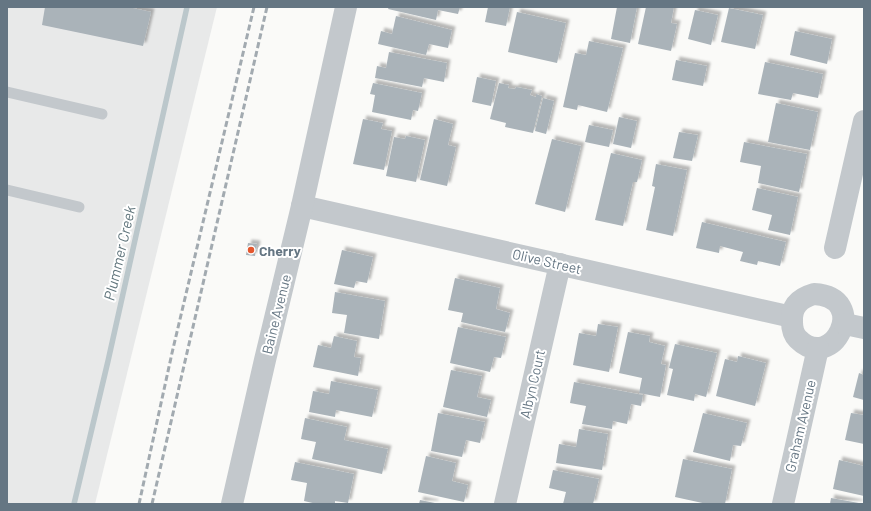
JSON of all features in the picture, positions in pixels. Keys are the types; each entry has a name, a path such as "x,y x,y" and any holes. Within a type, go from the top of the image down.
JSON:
{"street":[{"name":"Baine Avenue","path":"232,504 302,206 346,7"},
{"path":"835,248 864,120"},
{"name":"Olive Street","path":"302,206 792,317"},
{"name":"Albyn Court","path":"505,504 560,264"},
{"path":"814,294 824,294 833,298 840,305 854,326 829,345 818,348 804,344 796,338 792,329 793,310 798,302 805,297 814,294"},
{"name":"Graham Avenue","path":"783,504 818,348"}],"lane":[{"path":"7,92 102,114"},
{"path":"7,190 79,207"}],"shaded area":[{"path":"7,7 217,7 95,504 7,504"}],"building":[{"path":"45,7 128,7 151,12 143,46 42,25"},
{"path":"389,7 460,7 458,14 438,10 436,20 388,9"},
{"path":"488,7 510,7 506,26 485,22"},
{"path":"617,7 637,7 630,43 611,39"},
{"path":"646,7 674,7 671,23 677,24 671,51 638,44"},
{"path":"729,8 763,15 755,49 721,42"},
{"path":"695,10 718,15 711,45 688,39"},
{"path":"517,12 566,23 557,63 508,52"},
{"path":"396,16 452,30 448,48 429,44 426,55 378,44 381,31 392,34"},
{"path":"795,31 832,39 827,64 790,55"},
{"path":"589,41 623,48 607,112 578,105 577,110 563,107 575,53 586,55"},
{"path":"389,52 447,63 444,82 424,78 422,87 375,78 377,66 386,68"},
{"path":"676,60 707,66 703,86 672,80"},
{"path":"765,62 823,74 818,98 793,93 791,100 758,94"},
{"path":"477,77 496,81 491,106 472,102"},
{"path":"373,83 422,93 418,111 413,110 411,120 372,112 375,95 370,94"},
{"path":"499,83 509,85 508,88 515,89 516,87 532,90 530,95 536,97 536,94 542,96 533,133 505,127 506,123 490,119"},
{"path":"543,98 554,101 546,134 535,131"},
{"path":"776,103 818,112 810,150 768,142"},
{"path":"619,117 637,121 631,148 613,144"},
{"path":"363,119 383,123 381,129 392,131 384,170 353,164"},
{"path":"434,119 453,124 448,145 456,147 447,186 420,180"},
{"path":"589,125 613,130 609,147 585,142"},
{"path":"679,132 698,135 692,161 673,158"},
{"path":"406,136 425,140 416,182 386,176 394,137 405,139"},
{"path":"552,139 581,146 565,212 535,204"},
{"path":"744,142 807,154 799,192 758,183 761,166 740,162"},
{"path":"611,153 642,160 637,182 633,182 623,226 595,220"},
{"path":"656,164 687,170 673,236 646,230 655,187 652,186"},
{"path":"757,188 798,197 790,235 768,230 772,215 752,210"},
{"path":"702,222 786,242 780,266 758,261 757,265 740,261 743,252 720,246 719,253 696,248"},
{"name":"Cherry","path":"248,243 257,244 255,256 246,255"},
{"path":"342,250 373,257 367,283 356,281 354,288 334,284"},
{"path":"455,278 500,288 496,309 510,313 505,332 461,322 463,313 448,310"},
{"path":"335,292 385,301 379,339 344,333 347,315 332,313"},
{"path":"598,324 618,327 609,372 573,365 579,333 596,336"},
{"path":"458,327 506,337 501,358 494,357 490,372 450,363"},
{"path":"628,332 650,336 649,342 665,346 661,364 666,365 660,397 639,393 642,378 619,373"},
{"path":"334,336 357,341 354,357 361,358 358,376 313,367 318,345 331,348"},
{"path":"675,344 717,353 706,397 695,394 694,401 667,395 673,369 669,368"},
{"path":"738,356 766,363 755,406 716,396 725,359 737,362"},
{"path":"451,370 482,376 477,397 491,400 487,417 443,407"},
{"path":"859,373 864,375 864,400 853,397"},
{"path":"331,381 378,390 372,417 336,410 335,417 309,412 313,391 329,394"},
{"path":"574,382 643,395 641,406 631,404 627,424 613,421 612,429 582,424 586,406 570,403"},
{"path":"438,413 485,422 480,443 466,440 462,457 431,451"},
{"path":"703,413 747,423 741,446 733,445 730,461 693,452"},
{"path":"851,413 864,415 864,444 845,440"},
{"path":"305,418 347,427 344,440 388,449 382,474 312,459 316,442 301,439"},
{"path":"579,429 608,434 602,470 556,463 559,444 576,447"},
{"path":"426,456 456,463 452,481 468,485 464,502 418,492"},
{"path":"683,459 732,469 725,504 707,504 675,497"},
{"path":"839,460 864,466 864,496 833,489"},
{"path":"295,462 354,474 348,503 335,501 335,504 317,504 304,501 307,483 291,480"},
{"path":"553,470 599,479 593,504 563,504 566,492 549,488"},
{"path":"831,498 859,503 859,504 830,504"},
{"path":"420,500 435,503 435,504 419,504"}],"waterway":[{"name":"Plummer Creek","path":"74,504 108,361 187,7"}],"railway":[{"path":"139,504 172,353 254,7"},
{"path":"152,504 267,7"}],"place":[{"name":"Cherry","path":"251,250"}]}
